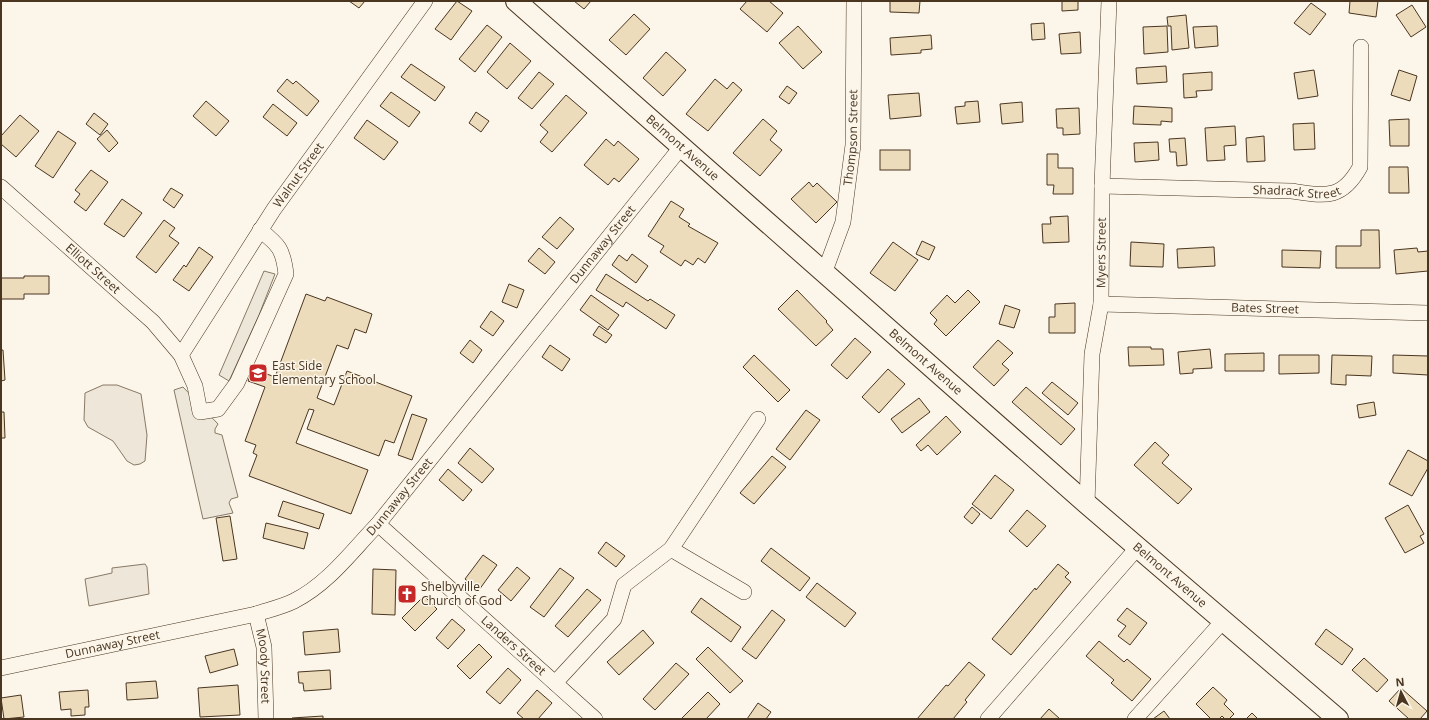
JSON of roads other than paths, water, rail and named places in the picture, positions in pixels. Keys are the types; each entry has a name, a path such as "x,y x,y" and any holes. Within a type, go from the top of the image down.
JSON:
{"main road":[{"name":"Belmont Avenue","path":"516,1 825,271 1087,504 1338,719"}],"street":[{"name":"Walnut Street","path":"181,355 260,230 425,1"},
{"name":"Thompson Street","path":"825,271 843,222 852,145 854,1"},
{"name":"Myers Street","path":"1087,504 1092,354 1101,304 1102,186 1109,1"},
{"name":"Shadrack Street","path":"1102,186 1292,191 1321,195 1340,191 1352,181 1360,167 1361,47"},
{"name":"Dunnaway Street","path":"1,668 256,614 294,601 312,589 331,574 378,524 682,146"},
{"name":"Elliott Street","path":"1,187 154,322 181,355 194,386 200,412 218,409 237,383 286,274 284,255 278,244 260,230"},
{"name":"Bates Street","path":"1101,304 1428,313"},
{"path":"555,683 614,619 624,585 671,549 758,419"},
{"name":"Landers Street","path":"378,524 595,719"},
{"path":"988,719 1138,547"},
{"path":"671,549 744,592"},
{"name":"Moody Street","path":"256,614 264,647 266,719"},
{"path":"1135,719 1223,621"}],"place":[{"name":"East Side Elementary School","path":"258,373"},
{"name":"Shelbyville Church of God","path":"407,594"}]}
